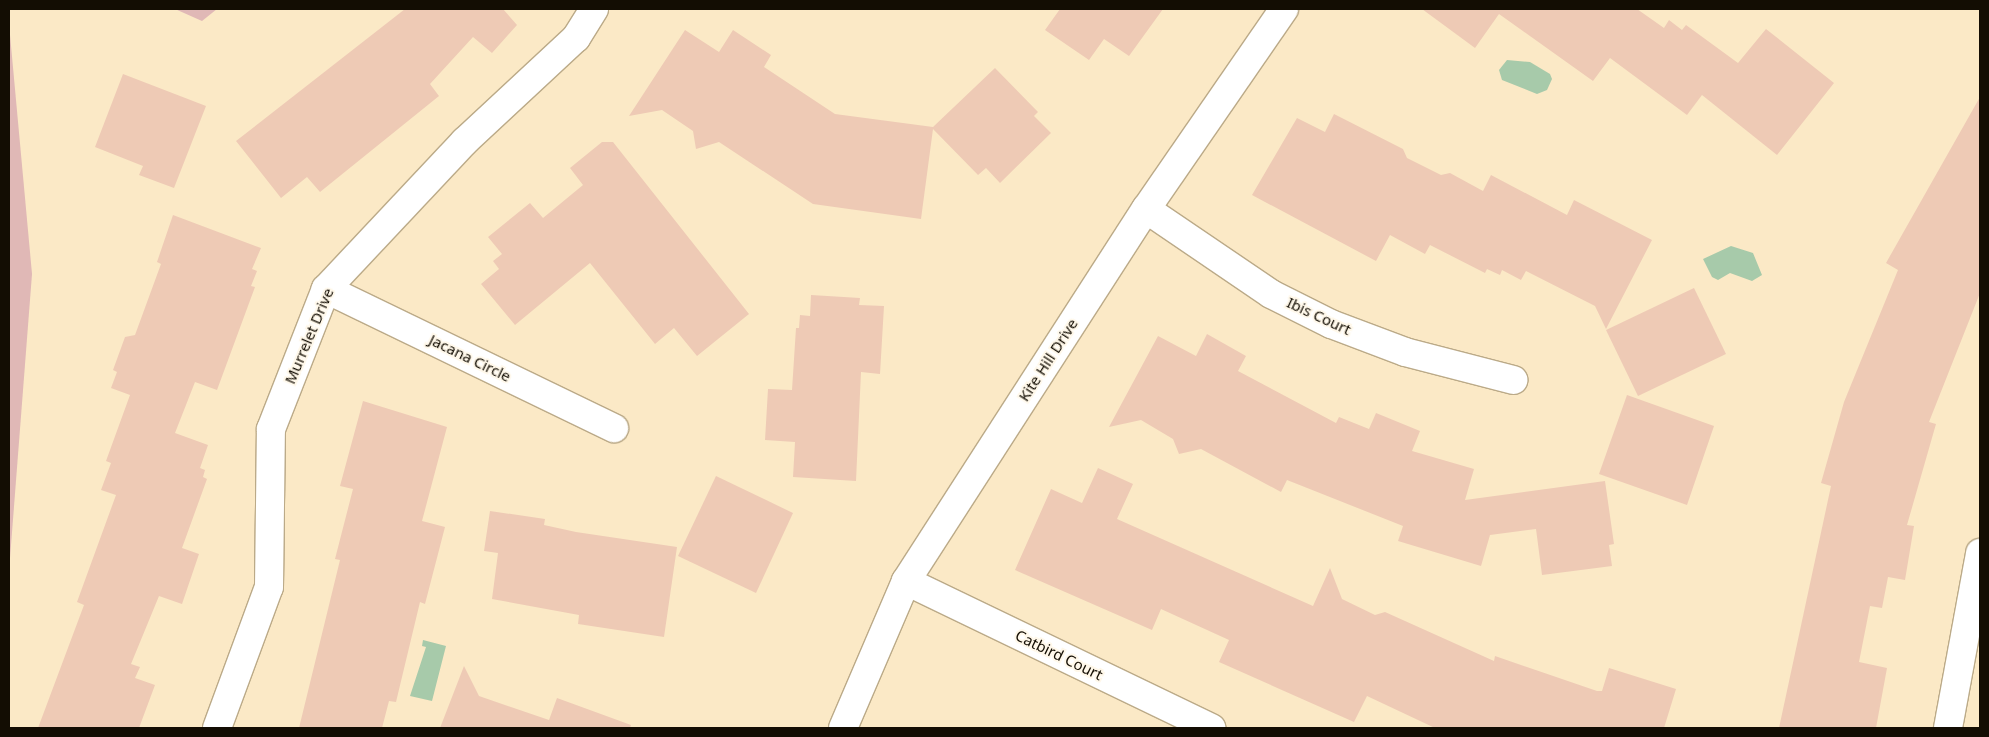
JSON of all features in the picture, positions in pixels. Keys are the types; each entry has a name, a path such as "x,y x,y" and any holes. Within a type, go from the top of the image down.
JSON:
{"street":[{"name":"Murrelet Drive","path":"217,728 270,587 271,429 326,289 464,142 576,38 594,9"},
{"name":"Kite Hill Drive","path":"843,728 906,581 1146,209 1284,9"},
{"name":"Ibis Court","path":"1146,209 1271,294 1331,324 1405,352 1513,380"},
{"name":"Jacana Circle","path":"326,289 614,428"},
{"path":"1948,728 1980,553"},
{"name":"Catbird Court","path":"906,581 1211,728"}],"shaded area":[{"path":"175,9 217,9 202,21"},
{"path":"9,24 32,274 9,571"},
{"path":"1507,60 1530,62 1550,74 1552,79 1547,90 1537,94 1502,80 1499,70"},
{"path":"1731,246 1753,253 1762,275 1752,281 1730,273 1718,280 1712,277 1703,259"},
{"path":"423,640 446,646 432,701 410,696 426,647 422,646"}],"building":[{"path":"405,9 503,9 517,25 492,53 473,37 430,84 439,96 320,192 307,177 281,198 236,141"},
{"path":"1060,9 1163,9 1129,56 1104,39 1089,60 1045,30"},
{"path":"1422,9 1637,9 1664,28 1669,20 1682,30 1686,25 1738,63 1766,29 1834,83 1777,155 1702,95 1687,115 1610,58 1593,81 1499,14 1475,48"},
{"path":"685,30 719,52 733,30 771,55 764,67 835,114 933,127 995,68 1038,112 1034,116 1051,133 1000,183 986,168 978,175 933,129 921,219 813,204 719,142 696,149 693,131 662,110 629,116"},
{"path":"123,74 206,106 174,188 139,175 143,166 95,147"},
{"path":"1980,97 1980,293 1929,422 1936,424 1907,525 1914,526 1905,580 1888,577 1882,608 1870,606 1859,662 1887,668 1876,728 1779,728 1831,486 1821,483 1844,402 1898,270 1886,263"},
{"path":"1334,114 1403,149 1407,158 1441,175 1450,173 1483,191 1491,175 1567,215 1574,200 1652,240 1606,329 1595,306 1526,271 1521,280 1502,270 1500,275 1487,269 1485,273 1430,245 1425,254 1390,235 1376,261 1252,195 1297,118 1325,132"},
{"path":"602,142 613,142 749,314 697,356 674,328 655,344 590,263 515,325 481,284 499,269 493,261 502,254 488,237 530,203 543,218 583,185 570,168"},
{"path":"173,215 261,248 252,269 257,271 251,286 255,287 217,390 195,382 175,433 208,445 200,468 205,470 203,477 207,479 182,548 199,554 182,604 159,596 131,664 140,667 135,678 155,685 139,728 38,728 84,605 77,602 116,495 101,490 111,463 106,461 130,395 111,388 117,372 113,370 125,337 135,335 161,264 157,262"},
{"path":"1694,288 1726,354 1638,396 1606,330"},
{"path":"811,295 860,298 859,305 884,306 880,374 861,372 856,481 793,477 795,442 765,440 768,389 792,390 796,328 799,328 800,315 810,316"},
{"path":"1207,334 1246,356 1238,371 1336,423 1339,417 1369,429 1376,413 1420,431 1412,451 1474,469 1465,500 1605,481 1614,544 1609,545 1612,566 1542,575 1536,529 1490,535 1481,566 1398,541 1403,526 1287,480 1281,492 1201,449 1179,454 1173,439 1141,420 1109,427 1158,336 1196,356"},
{"path":"1627,395 1714,426 1687,505 1599,474"},
{"path":"363,401 447,427 422,521 445,527 425,604 420,602 396,702 389,701 382,728 299,728 340,560 335,559 353,489 340,486"},
{"path":"1098,468 1133,484 1117,519 1313,606 1330,568 1342,599 1375,615 1385,612 1494,661 1495,656 1597,691 1602,691 1609,668 1676,689 1664,728 1435,728 1367,696 1354,722 1219,662 1229,640 1161,609 1152,630 1015,570 1051,489 1082,503"},
{"path":"716,476 793,513 756,593 678,556"},
{"path":"490,511 545,519 544,525 576,532 677,547 664,637 578,624 579,615 492,599 498,553 484,551"},
{"path":"464,666 479,696 549,720 557,698 631,725 630,728 440,728"}]}
